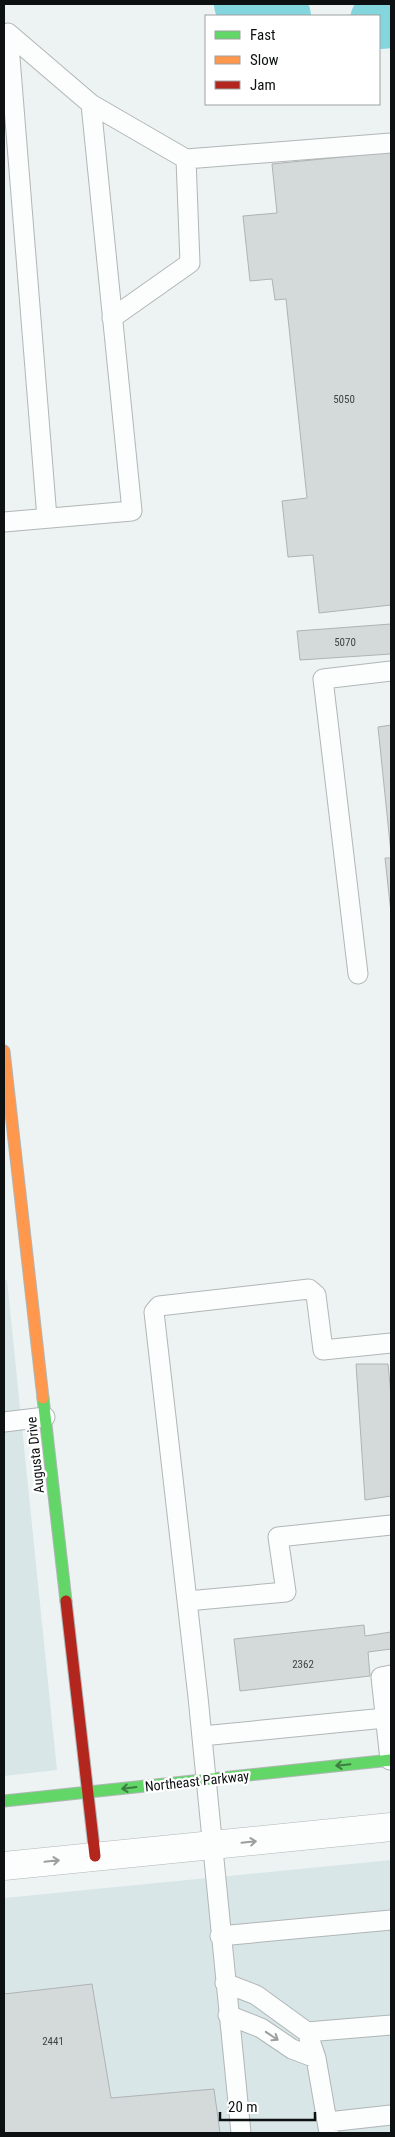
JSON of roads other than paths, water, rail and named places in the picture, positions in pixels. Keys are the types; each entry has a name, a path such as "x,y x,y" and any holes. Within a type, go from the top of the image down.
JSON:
{"street":[{"name":"Augusta Drive","path":"4,1051 95,1856"},
{"name":"Northeast Parkway","path":"4,1801 391,1760"},
{"path":"4,1866 391,1827"}],"lane":[{"path":"6,32 91,104 186,159 391,143"},
{"path":"6,32 46,518"},
{"path":"4,522 132,511 91,104"},
{"path":"112,318 190,263 186,159"},
{"path":"358,974 323,679 391,671"},
{"path":"240,2133 211,1846 202,1736 154,1312 159,1306 309,1289 316,1295 323,1350 391,1343"},
{"path":"4,1422 45,1417"},
{"path":"187,1601 286,1592 278,1537 391,1526"},
{"path":"391,1675 380,1677 391,1760"},
{"path":"202,1736 385,1718"},
{"path":"220,1936 391,1920"},
{"path":"225,1983 256,1995 307,2032 316,2058 328,2127 391,2115"},
{"path":"228,2014 261,2028 292,2049 316,2058"},
{"path":"307,2032 391,2025"}],"waterway":[{"path":"243,4 279,15"},
{"path":"380,20 391,19"}]}
